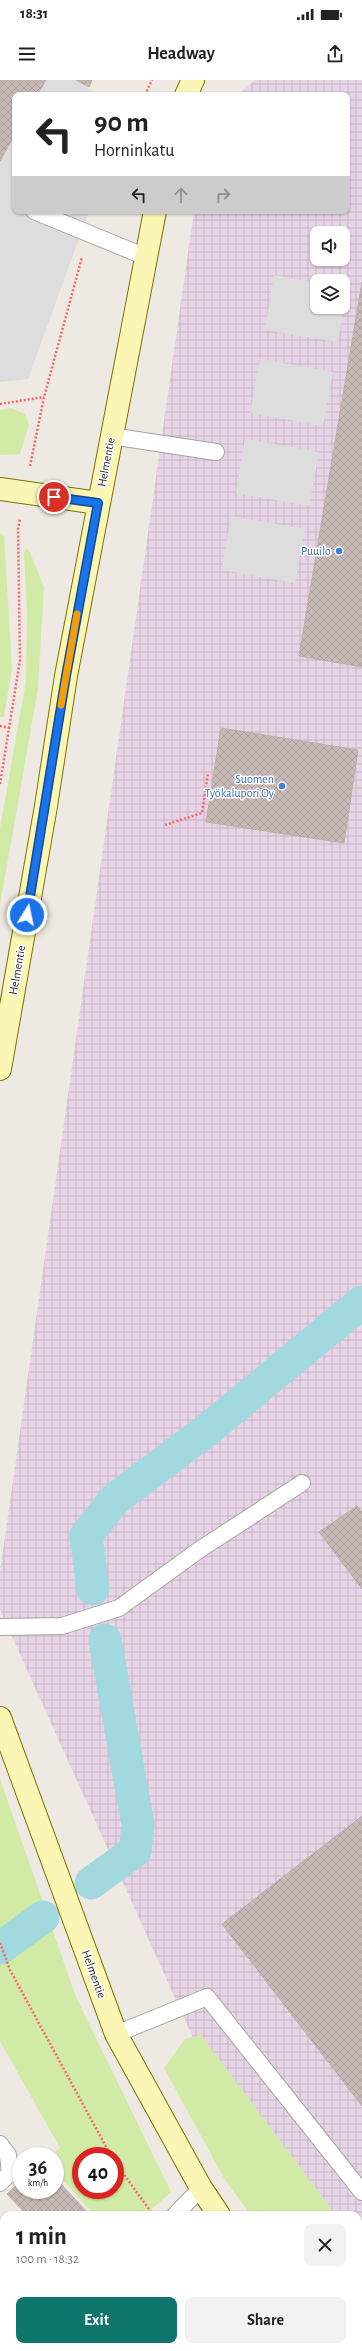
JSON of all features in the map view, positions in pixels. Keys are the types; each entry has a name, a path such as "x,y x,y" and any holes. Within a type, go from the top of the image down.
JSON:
{"street":[{"path":"187,92 193,80"},
{"name":"Helmentie","path":"0,1069 5,1008 46,806 66,676 110,436 154,214"},
{"path":"0,489 98,503"},
{"name":"Helmentie","path":"0,1718 116,2034 201,2188 216,2211"}],"lane":[{"path":"41,214 146,257"},
{"path":"110,436 216,452"},
{"path":"0,1627 62,1626 119,1608 199,1550 302,1483"},
{"path":"116,2034 207,1997 362,2192"},
{"path":"0,2144 8,2155 10,2173 0,2183"},
{"path":"179,2211 201,2188"}],"path":[{"path":"146,92 152,80"},
{"path":"0,404 44,397"},
{"path":"0,726 10,728"},
{"path":"165,825 202,813 208,773"},
{"path":"0,1943 10,1970 106,2147"},
{"path":"124,2175 149,2211"}],"shaded area":[{"path":"46,80 76,80 94,92 39,92"},
{"path":"255,80 362,80 362,2211 286,2211 250,2164 0,1610 0,1572 194,214 350,214 350,92 241,92"},
{"path":"12,139 12,214 88,214 28,379 0,382 0,161"},
{"path":"274,275 310,282 310,314 343,314 338,342 265,330"},
{"path":"260,359 333,372 323,426 250,413"},
{"path":"245,439 319,452 309,506 236,493"},
{"path":"231,516 305,529 295,583 222,570"}],"green space":[{"path":"11,408 25,414 29,425 20,454 0,455 0,410"},
{"path":"0,533 4,535 12,668 4,717 0,717"},
{"path":"28,548 44,587 38,689 0,905 0,828 26,681 27,614 24,552"},
{"path":"0,1779 76,1997 171,2192 150,2211 90,2211 80,2199 124,2199 124,2147 72,2147 72,2190 64,2181 64,2147 59,2147 0,2041"},
{"path":"201,2035 333,2211 248,2211 225,2180 164,2068 185,2039"}],"building":[{"path":"0,80 46,80 39,92 12,92 12,139 0,161"},
{"path":"76,80 92,80 89,87"},
{"name":"Puuilo","path":"362,282 362,667 299,656"},
{"name":"Suomen Työkalupori Oy","path":"221,728 358,750 344,843 206,822"},
{"path":"357,1506 362,1512 362,1589 319,1532"},
{"path":"362,1816 362,2106 222,1924"},
{"path":"64,2188 72,2196 72,2199 75,2199 86,2211 23,2211 7,2194 12,2189 12,2199 64,2199"}],"waterway":[{"path":"93,1589 86,1536 114,1500 207,1430 362,1302"},
{"path":"91,1883 135,1851 138,1825 105,1640"},
{"path":"0,1948 43,1917"}],"slow traffic":[{"path":"61,705 77,614"}],"place":[{"name":"Puuilo","path":"339,551"},
{"name":"Suomen Työkalupori Oy","path":"282,786"}],"route":[{"path":"27,915 66,676 98,503 54,497"}]}
